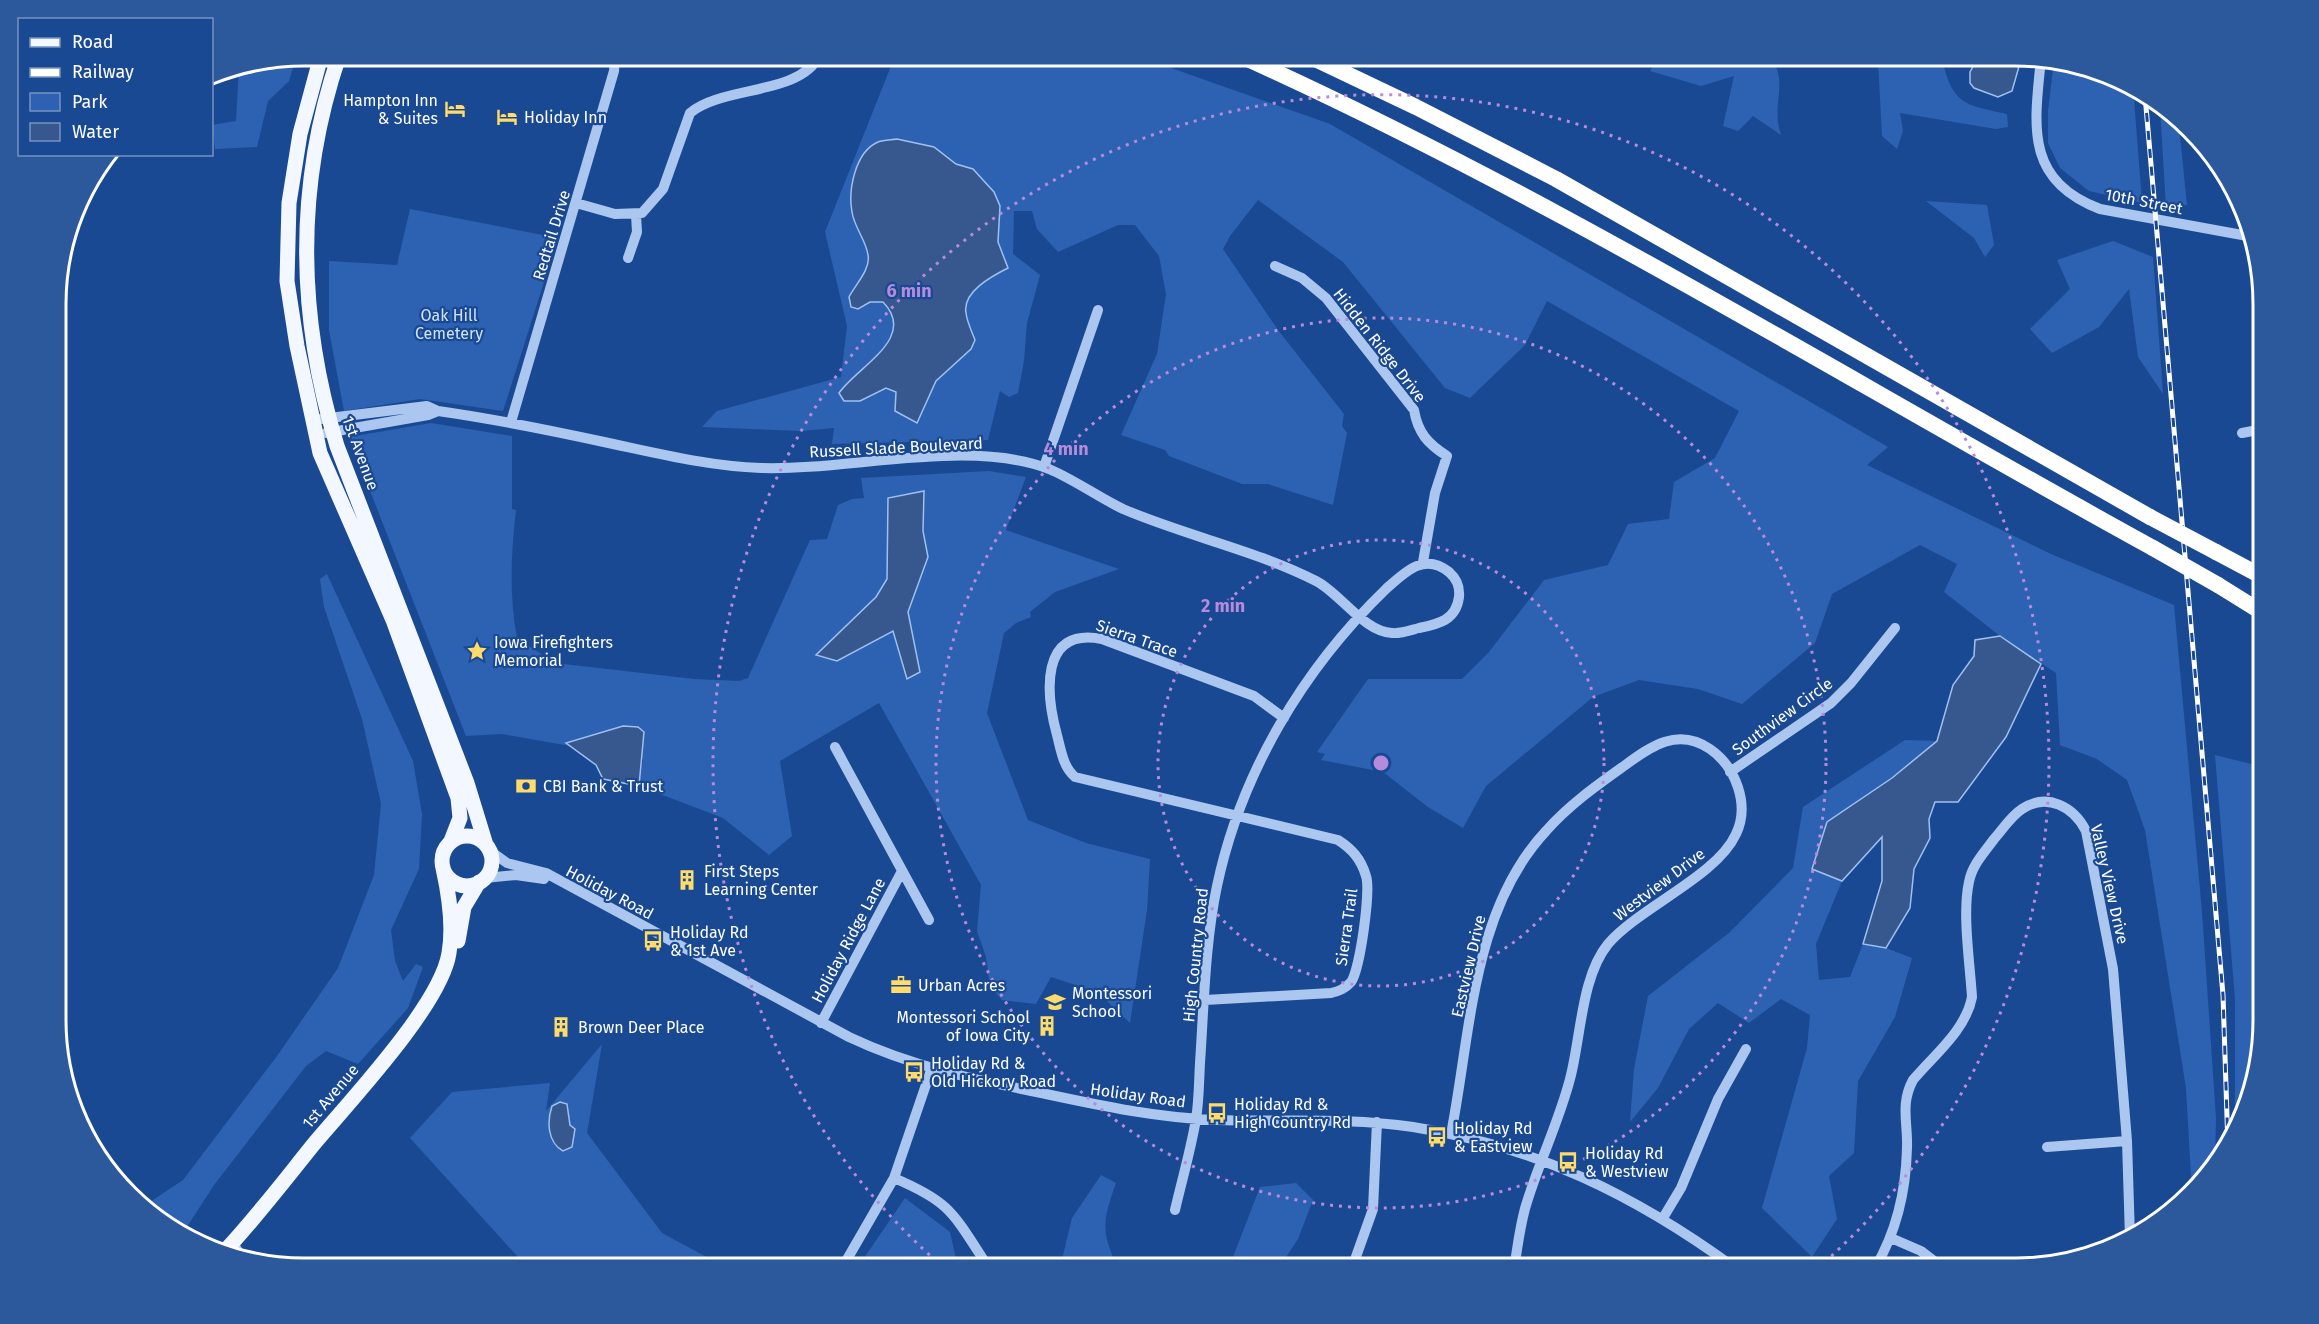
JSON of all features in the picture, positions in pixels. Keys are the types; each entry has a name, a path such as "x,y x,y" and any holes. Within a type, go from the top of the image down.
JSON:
{"highway":[{"path":"1262,66 1404,132 1546,206 2253,606"},
{"path":"1331,66 1556,179 2150,517 2253,572"}],"main road":[{"name":"1st Avenue","path":"319,66 294,167 289,203 288,270 297,346 323,426 467,783 488,848"},
{"name":"1st Avenue","path":"336,66 313,154 305,264 310,327 323,426 320,453 393,620 453,780 460,808 458,827 451,841"},
{"path":"466,836 480,840 488,848 491,865 482,880 472,885 457,884 446,874 443,868 443,853 451,841 466,836"},
{"name":"1st Avenue","path":"230,1246 412,1025 441,976 449,953 451,902 443,868"},
{"name":"1st Avenue","path":"449,953 459,940 464,907 482,880"}],"street":[{"name":"Redtail Drive","path":"511,422 614,66"},
{"path":"576,203 615,214 642,213 663,189 690,113 723,98 769,86 812,66"},
{"name":"10th Street","path":"2040,68 2035,135 2042,162 2062,187 2084,202 2100,209 2242,235"},
{"path":"628,258 637,231 636,215"},
{"name":"Hidden Ridge Drive","path":"1275,266 1302,278 1326,298 1414,410 1417,426 1428,444 1447,456 1435,493 1424,562"},
{"path":"1044,467 1098,310"},
{"name":"Russell Slade Boulevard","path":"323,426 428,415 438,411 511,422 710,464 763,468 812,467 987,456 1044,467 1084,485 1120,508 1290,569 1323,584 1379,630 1393,634 1444,622 1454,612 1460,593 1456,579 1440,565 1424,562"},
{"path":"2242,433 2253,431"},
{"name":"High Country Road","path":"1175,1210 1196,1119 1210,930 1217,887 1237,816 1269,742 1308,678 1359,615 1407,569 1424,562"},
{"name":"Southview Circle","path":"1730,772 1831,704 1895,628"},
{"name":"Sierra Trace","path":"1237,816 1075,777 1066,768 1048,692 1054,658 1061,647 1071,639 1084,636 1101,639 1254,696 1284,718"},
{"name":"Eastview Drive","path":"1451,1134 1485,945 1493,918 1525,856 1565,810 1657,743 1679,739 1700,743 1715,753 1730,772"},
{"name":"Holiday Ridge Lane","path":"835,747 929,920"},
{"name":"Westview Drive","path":"1516,1258 1526,1204 1569,1083 1597,962 1623,929 1716,860 1730,845 1739,827 1742,810 1740,793 1730,772"},
{"name":"Valley View Drive","path":"1880,1258 1891,1238 1903,1197 1907,1147 1904,1113 1908,1089 1913,1080 1959,1027 1970,1008 1972,997 1967,897 1971,872 1976,862 2015,814 2032,804 2047,801 2068,808 2076,815 2086,831 2113,969 2127,1141 2130,1228"},
{"name":"Sierra Trail","path":"1205,1000 1341,991 1355,973 1369,894 1367,878 1356,855 1338,840 1237,816"},
{"name":"Holiday Road","path":"488,848 507,863 546,873 821,1023 873,1049 931,1070 1102,1106 1196,1119 1377,1122 1451,1134 1542,1160 1605,1186 1664,1218 1721,1258"},
{"name":"Holiday Ridge Lane","path":"821,1023 902,871"},
{"name":"Holiday Road","path":"482,880 516,875 552,878"},
{"path":"1664,1218 1681,1188 1718,1099 1746,1049"},
{"path":"848,1258 894,1178 931,1070"},
{"path":"1356,1258 1373,1209 1377,1122"},
{"path":"2048,1147 2127,1141"},
{"path":"894,1178 928,1193 952,1211 982,1258"},
{"path":"1891,1238 1921,1251 1930,1258"}],"green space":[{"path":"891,66 1165,66 1330,124 1888,447 1867,465 2051,554 2174,605 2202,912 2216,1118 2215,1148 2213,1152 2191,1180 2186,1088 2145,830 2127,780 2097,759 2060,745 2056,673 2000,636 1944,592 1957,564 1920,545 1832,594 1815,643 1742,704 1698,689 1639,680 1593,697 1486,786 1463,828 1428,807 1383,772 1321,760 1325,754 1317,752 1368,679 1462,679 1489,652 1544,580 1608,565 1628,524 1669,519 1674,482 1715,458 1739,411 1547,301 1525,345 1470,398 1445,388 1343,262 1258,200 1230,236 1223,249 1278,330 1344,414 1342,426 1347,433 1333,505 1268,484 1242,484 1169,456 1165,450 1121,435 1157,354 1166,294 1159,256 1135,225 1118,225 1058,252 1037,229 1032,211 1014,211 1013,254 1040,275 1027,323 1024,361 1018,393 1009,397 1000,391 988,440 832,444 834,428 802,431 702,427 717,411 841,377 847,326 825,232"},
{"path":"1653,66 1776,66 1779,76 1777,114 1781,135 1753,116 1738,131 1723,126 1734,76 1701,86 1650,71"},
{"path":"1878,66 1944,66 1950,84 1961,99 1969,104 2007,114 2008,127 1996,129 1900,113 1903,131 1897,149 1882,136"},
{"path":"293,67 289,81 268,101 257,147 215,149 213,125 236,121 239,75 273,68"},
{"path":"2053,69 2106,84 2134,98 2142,203 2089,191 2060,168 2048,143 2048,111"},
{"path":"2160,115 2180,133 2187,205 2166,207"},
{"path":"1926,201 1987,205 1994,245 1985,257 1974,238"},
{"name":"Oak Hill Cemetery","path":"410,209 558,238 503,411 420,399 344,411 329,330 329,261 397,265"},
{"path":"2113,241 2153,257 2163,394 2138,357 2129,289 2099,327 2052,353 2030,329 2070,289 2057,260"},
{"path":"431,423 512,436 512,509 516,510 512,590 517,638 555,663 694,679 739,681 748,678 810,540 827,539 838,505 852,499 864,498 861,478 989,471 1026,477 1006,530 1119,569 1055,592 1030,612 1031,617 1016,623 1004,633 987,713 1028,820 1086,843 1150,859 1147,910 1130,1023 1097,992 1051,977 1036,1004 1002,1000 990,987 986,957 977,931 981,885 879,703 780,761 792,836 769,855 723,818 639,786 643,759 502,734 466,736 349,437"},
{"path":"327,574 413,761 422,814 419,869 391,930 395,961 403,981 416,964 423,967 408,1008 358,1064 326,1051 306,1066 214,1185 187,1227 150,1202 183,1180 277,1056 338,968 374,875 381,804 362,719 324,607 320,579"},
{"path":"1905,740 1937,741 1892,778 1812,869 1842,881 1816,944 1819,980 1850,977 1863,944 1886,948 1912,958 1895,1017 1858,1081 1854,1153 1829,1176 1837,1219 1812,1257 1762,1208 1807,1048 1810,1015 1781,999 1749,1023 1718,1003 1689,1029 1658,1088 1630,1122 1634,1069 1648,996 1730,932 1793,868 1803,807"},
{"path":"2215,755 2253,764 2253,1020 2251,1051 2245,1081 2235,1111 2235,999"},
{"path":"602,1044 587,1133 662,1233 708,1258 519,1258 410,1138 452,1092 550,1083 546,1111"},
{"path":"1101,1175 1116,1183 1105,1225 1113,1258 1062,1258 1072,1218"},
{"path":"1296,1183 1313,1200 1298,1239 1286,1258 1231,1258 1233,1257 1260,1187"},
{"path":"905,1198 950,1232 956,1258 864,1258"}],"water":[{"path":"1973,66 2019,66 2012,91 1998,97 1974,88 1970,83 1970,72"},
{"path":"897,139 934,147 956,164 973,169 994,192 1000,206 998,242 1008,268 994,275 969,298 966,313 975,340 971,349 936,381 917,423 895,411 896,392 886,388 860,401 844,401 839,393 881,351 894,328 892,315 883,302 870,302 858,309 851,307 849,297 865,271 868,260 867,249 852,212 851,193 855,172 870,147 878,142"},
{"path":"924,491 923,531 928,557 908,612 920,672 907,679 893,631 837,661 816,655 876,597 887,579 888,498"},
{"path":"2000,636 2041,664 2006,737 1958,802 1935,802 1929,819 1930,838 1914,869 1910,908 1886,948 1863,944 1882,881 1882,837 1842,881 1812,869 1827,822 1892,778 1937,741 1953,685 1974,656 1975,640"},
{"path":"623,726 638,727 644,732 639,786 603,779 596,765 566,743"},
{"path":"560,1102 567,1104 570,1125 575,1129 572,1147 563,1151 551,1137 549,1124 552,1106"}],"railway":[{"path":"2146,105 2223,995 2227,1126"}],"place":[{"name":"Hampton Inn & Suites","path":"455,109"},
{"name":"Holiday Inn","path":"507,117"},
{"name":"Iowa Firefighters Memorial","path":"477,651"},
{"name":"CBI Bank & Trust","path":"526,786"},
{"name":"First Steps Learning Center","path":"687,880"},
{"name":"Holiday Rd & 1st Ave","path":"653,941"},
{"name":"Urban Acres","path":"901,985"},
{"name":"Montessori School","path":"1055,1002"},
{"name":"Montessori School of Iowa City","path":"1047,1026"},
{"name":"Brown Deer Place","path":"561,1027"},
{"name":"Holiday Rd & Old Hickory Road","path":"914,1072"},
{"name":"Holiday Rd & High Country Rd","path":"1217,1113"},
{"name":"Holiday Rd & Eastview","path":"1437,1137"},
{"name":"Holiday Rd & Westview","path":"1568,1162"}]}
